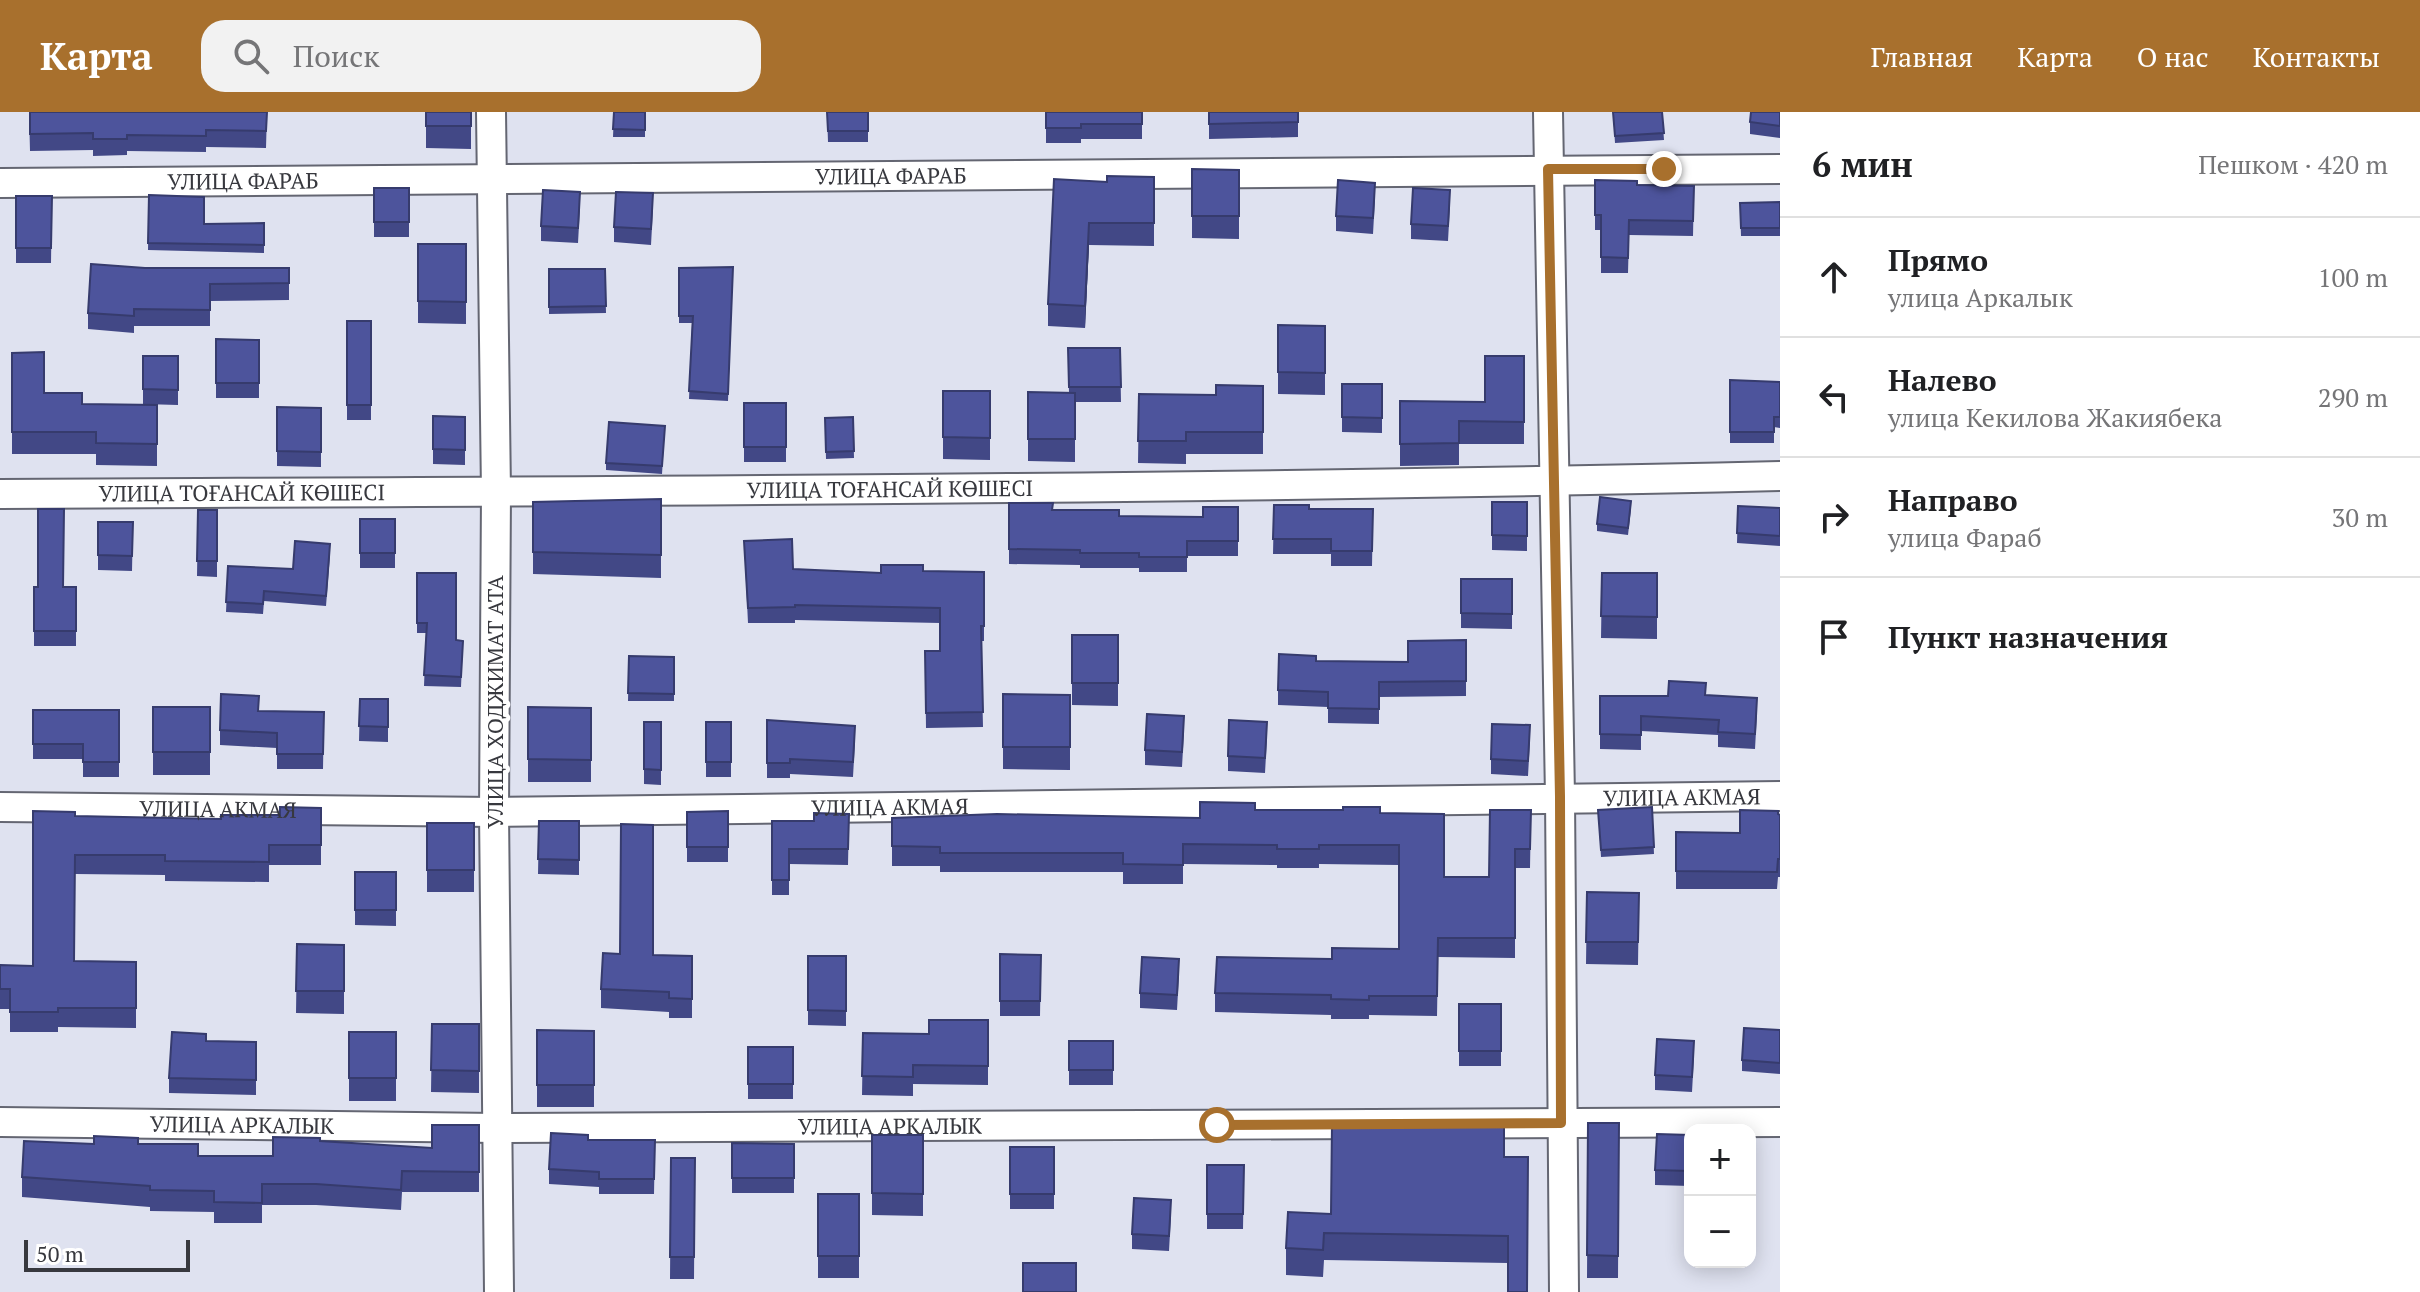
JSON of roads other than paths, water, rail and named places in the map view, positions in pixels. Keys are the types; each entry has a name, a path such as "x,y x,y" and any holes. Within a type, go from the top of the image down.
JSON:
{"street":[{"name":"УЛИЦА ХОДЖИМАТ АТА","path":"491,112 496,492 494,812 499,1292"},
{"path":"1548,112 1560,797 1564,1292"},
{"name":"УЛИЦА ФАРАБ","path":"1,183 1780,169"},
{"name":"УЛИЦА ТОҒАНСАЙ КӨШЕСІ","path":"0,494 496,492 1780,476"},
{"name":"УЛИЦА АКМАЯ","path":"0,807 494,812 1780,796"},
{"name":"УЛИЦА АРКАЛЫК","path":"0,1122 497,1128 1780,1122"}]}
